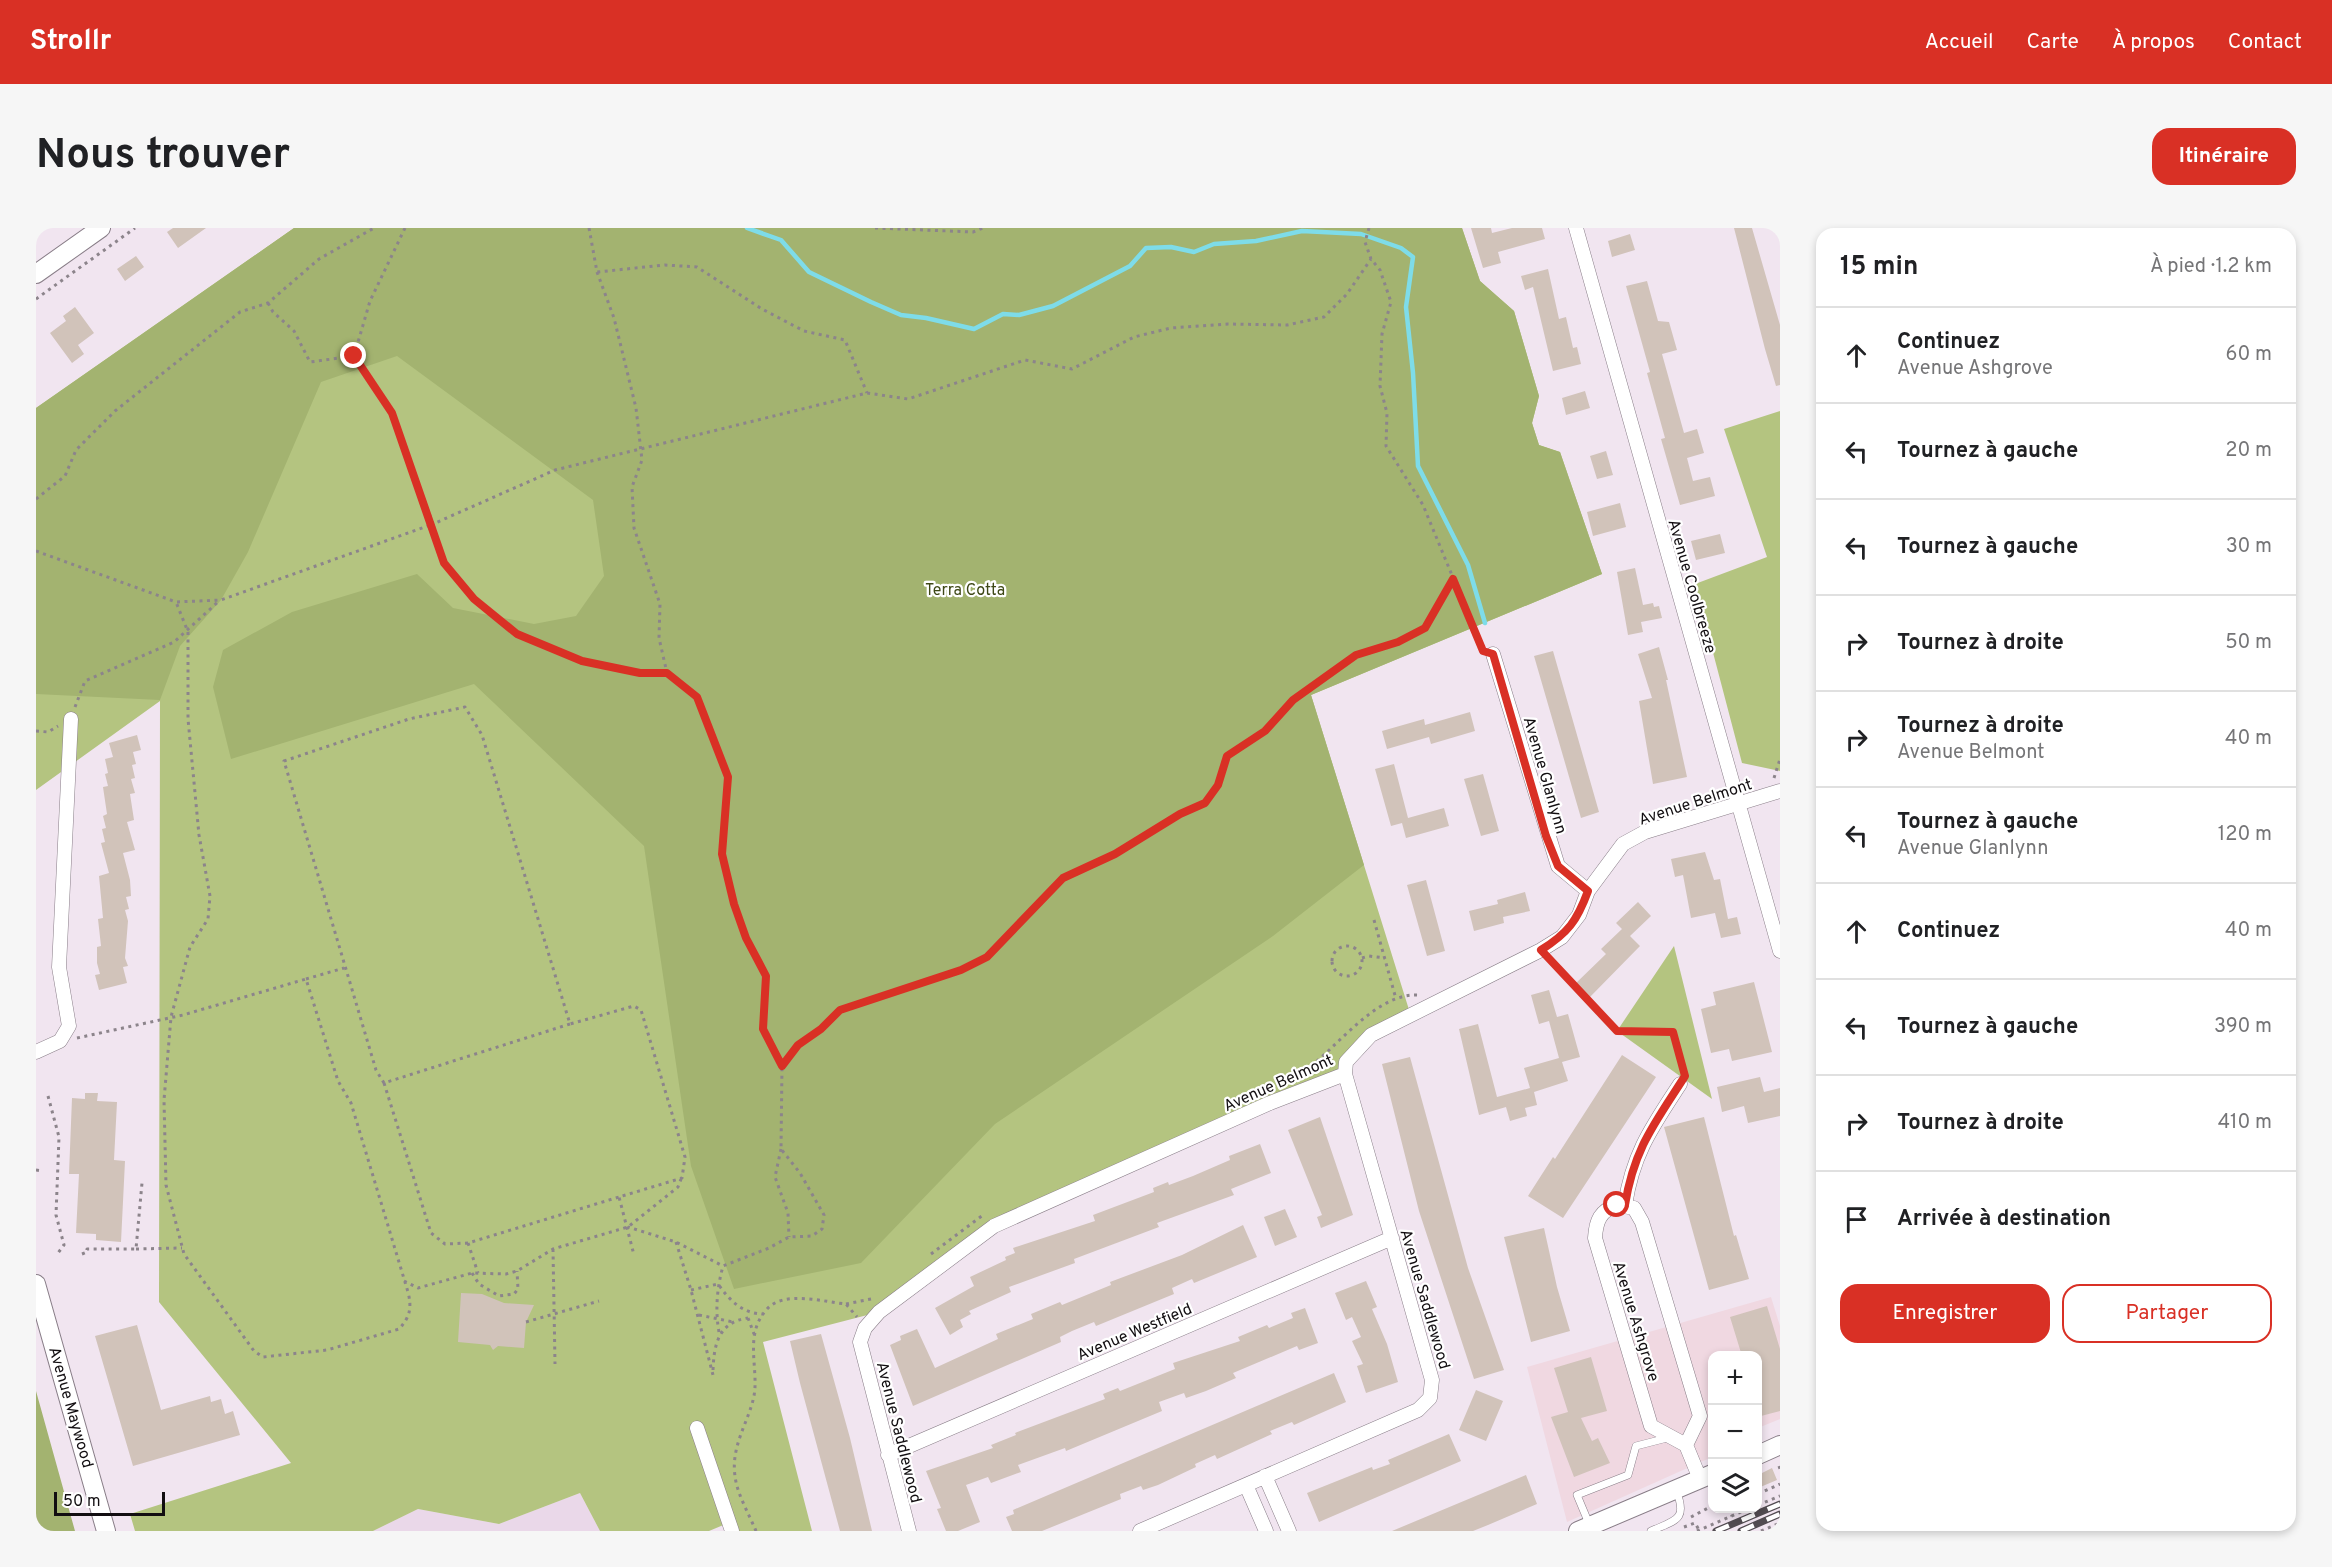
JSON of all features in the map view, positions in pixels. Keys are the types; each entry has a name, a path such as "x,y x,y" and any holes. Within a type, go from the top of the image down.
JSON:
{"street":[{"path":"36,274 101,228"},
{"name":"Avenue Coolbreeze","path":"1576,228 1780,951"},
{"name":"Avenue Glanlynn","path":"1493,654 1546,836 1558,866 1588,891"},
{"path":"36,1052 60,1041 69,1026 59,967 70,718"},
{"name":"Avenue Belmont","path":"860,1342 865,1328 879,1312 994,1226 1270,1103 1345,1074 1346,1062 1371,1035 1541,950 1562,936 1579,915 1588,891 1623,844 1645,832 1737,803 1777,787"},
{"name":"Avenue Saddlewood","path":"1140,1531 1418,1410 1430,1398 1432,1380 1345,1074"},
{"path":"1625,1205 1633,1165 1644,1139 1680,1084"},
{"name":"Avenue Ashgrove","path":"1625,1205 1634,1208 1642,1222 1700,1416 1686,1445 1651,1426 1595,1238 1596,1224 1602,1212 1610,1207 1625,1205"},
{"name":"Avenue Westfield","path":"888,1455 1392,1238"},
{"name":"Avenue Maywood","path":"36,1284 106,1531"},
{"name":"Avenue Saddlewood","path":"860,1342 909,1531"},
{"path":"697,1428 732,1531"},
{"path":"1584,1528 1706,1477 1686,1445"},
{"path":"1762,1453 1780,1445"},
{"path":"1265,1476 1289,1531"},
{"path":"1246,1485 1266,1531"}],"lane":[{"path":"1584,1528 1577,1495 1628,1475 1636,1446 1672,1437"},
{"path":"1651,1531 1680,1516 1682,1505 1676,1490"}],"path":[{"path":"36,299 135,228"},
{"path":"36,500 65,476 76,450 115,411 240,312 268,303 319,259 374,228"},
{"path":"405,228 370,301 354,356 392,413 433,524 444,563 474,599 517,634 582,661 640,673 667,673"},
{"path":"589,228 597,272 614,318 636,408 642,460 632,487 634,528 660,604 659,638 667,673 697,697 728,777 722,854 734,904 746,938 766,976 763,1029 782,1066 781,1149 775,1177 788,1213 789,1237"},
{"path":"875,228 973,232 983,228"},
{"path":"1369,228 1365,242 1371,259 1380,270 1390,302 1382,334 1380,375 1380,386 1387,413 1386,446 1423,505 1483,651 1493,654"},
{"path":"36,551 176,602 221,600 433,524 555,470 642,447 867,393 908,399 1025,360 1071,369 1134,337 1171,328 1228,324 1287,325 1324,317 1347,294 1371,259"},
{"path":"597,272 665,265 697,267 762,309 804,331 845,340 867,393"},
{"path":"268,303 273,312 294,331 310,362 354,356"},
{"path":"782,1066 798,1045 821,1029 840,1010 961,970 987,957 1063,878 1115,854 1180,814 1205,803 1218,785 1227,756 1265,731 1293,700 1356,655 1398,642 1425,628 1453,579"},
{"path":"70,718 85,681 174,642 188,632 221,600"},
{"path":"176,602 188,632 188,720 199,835 210,896 207,919 190,947 171,1017 164,1100 166,1185 182,1248 216,1300 254,1351 263,1357 327,1350 399,1329 410,1314 411,1304 351,1103 338,1082 306,979"},
{"path":"570,1024 482,735 465,707 409,718 284,761 344,968 376,1070 384,1083 431,1233 445,1244 468,1243 682,1178"},
{"path":"36,731 48,732"},
{"path":"1777,787 1780,759"},
{"path":"1374,920 1396,999"},
{"path":"1347,947 1359,952 1362,958 1359,970 1354,975 1341,975 1333,965 1335,952 1347,947"},
{"path":"1541,950 1617,1031 1673,1032 1685,1076 1680,1084"},
{"path":"1362,958 1385,958"},
{"path":"75,1038 171,1017 344,968"},
{"path":"384,1083 634,1006 640,1010 684,1157 682,1178 678,1187 628,1227 553,1249 506,1274 472,1273 418,1288 404,1281"},
{"path":"48,1096 59,1137 56,1215 64,1245 58,1253"},
{"path":"628,1227 676,1242 723,1266 770,1248 789,1237 812,1236 822,1229 824,1215 800,1173 781,1149"},
{"path":"36,1170 43,1171"},
{"path":"136,1249 142,1183"},
{"path":"619,1197 634,1255"},
{"path":"676,1242 713,1375 714,1349 719,1332 718,1284 723,1266"},
{"path":"468,1243 478,1273"},
{"path":"82,1254 87,1252 87,1249 182,1248"},
{"path":"553,1249 555,1364"},
{"path":"472,1273 479,1284 499,1296 514,1294 518,1289 517,1270"},
{"path":"691,1290 718,1284"},
{"path":"718,1284 728,1298 749,1316 754,1335 752,1359 755,1389 734,1455 735,1477 756,1531"},
{"path":"754,1335 768,1308 784,1298 846,1304 859,1318"},
{"path":"526,1322 599,1301"},
{"path":"719,1332 749,1316 764,1314"},
{"path":"698,1315 735,1322"},
{"path":"1762,1492 1780,1484"},
{"path":"1762,1503 1780,1496"},
{"path":"1692,1507 1693,1515 1708,1508"},
{"path":"1684,1527 1695,1523 1698,1531 1740,1513"},
{"path":"1761,1531 1780,1523"}],"shaded area":[{"path":"1771,1297 1780,1326 1780,1419 1762,1426 1762,1351 1708,1351 1708,1459 1567,1522 1527,1367"},
{"path":"580,1493 600,1531 373,1531 418,1509 499,1524"}],"green space":[{"name":"Terra Cotta","path":"294,228 1462,228 1480,281 1514,311 1539,396 1532,423 1539,445 1560,452 1602,574 1311,695 1410,1013 1371,1035 1345,1074 994,1226 879,1312 763,1342 812,1531 737,1531 733,1521 709,1531 600,1531 580,1493 499,1524 418,1509 373,1531 135,1531 130,1514 291,1463 159,1302 160,701 36,790 36,408"},
{"name":"Terra Cotta","path":"294,228 1462,228 1480,281 1514,311 1539,396 1532,423 1539,445 1560,452 1602,574 1311,695 1364,865 1273,936 995,1124 861,1263 734,1289 691,1166 644,846 474,684 231,759 213,687 223,650 292,612 417,574 453,608 534,624 576,616 604,576 593,500 397,356 321,382 248,552 221,600 180,646 160,700 36,694 36,408"},
{"path":"1780,411 1780,771 1742,763 1695,584 1767,557 1724,429"},
{"path":"1674,946 1712,1099 1617,1031"},
{"path":"36,1391 75,1531 36,1531"}],"building":[{"path":"173,228 206,228 178,248 167,232"},
{"path":"1471,228 1491,228 1492,233 1512,228 1542,228 1545,239 1498,252 1501,263 1483,268"},
{"path":"1734,228 1752,228 1780,325 1780,385 1776,386 1765,349"},
{"path":"1630,234 1635,250 1612,257 1608,241"},
{"path":"136,256 144,267 125,281 117,269"},
{"path":"1548,269 1559,319 1566,317 1573,348 1577,347 1581,364 1553,371 1533,287 1525,290 1521,276"},
{"path":"1647,281 1658,321 1669,322 1677,350 1662,354 1684,433 1697,429 1704,453 1687,458 1693,481 1710,477 1715,496 1680,505 1661,439 1665,438 1647,373 1650,372 1626,286"},
{"path":"75,307 94,333 78,345 84,354 72,363 50,333 66,321 63,316"},
{"path":"1585,391 1590,408 1566,415 1562,398"},
{"path":"1606,451 1613,475 1597,479 1590,456"},
{"path":"1620,503 1626,527 1593,536 1587,512"},
{"path":"1720,534 1725,553 1696,560 1691,541"},
{"path":"1635,568 1643,605 1653,603 1654,607 1659,606 1662,618 1641,622 1643,632 1628,635 1617,572"},
{"path":"1659,647 1668,680 1666,680 1687,777 1653,784 1639,701 1652,698 1638,654"},
{"path":"1553,651 1599,812 1581,818 1534,656"},
{"path":"1470,712 1475,731 1431,744 1429,737 1387,749 1382,731 1424,719 1425,725"},
{"path":"137,735 141,750 133,752 136,764 132,765 135,778 131,779 135,793 130,794 134,820 127,822 135,850 123,853 130,880 131,896 126,897 129,909 125,910 128,921 125,958 128,966 123,967 127,983 99,990 95,975 100,974 97,963 97,947 101,946 98,919 103,918 99,876 109,873 101,843 105,842 102,829 106,828 103,816 107,814 103,787 108,786 105,759 113,757 109,743"},
{"path":"1394,764 1408,818 1444,808 1449,826 1406,838 1402,823 1391,826 1375,769"},
{"path":"1483,774 1499,831 1481,836 1464,779"},
{"path":"1705,852 1714,880 1720,879 1728,919 1737,917 1741,934 1721,938 1715,913 1691,918 1683,875 1675,877 1671,859"},
{"path":"1426,880 1445,951 1427,956 1407,885"},
{"path":"1525,892 1530,911 1503,917 1504,923 1474,931 1469,911 1498,904 1497,900"},
{"path":"1638,902 1651,916 1630,936 1640,946 1589,998 1575,984 1606,954 1601,949 1622,929 1616,923"},
{"path":"1754,982 1772,1052 1732,1061 1729,1049 1711,1053 1701,1009 1716,1005 1713,992"},
{"path":"1549,990 1557,1017 1568,1014 1580,1057 1562,1062 1568,1081 1534,1092 1537,1105 1525,1108 1527,1116 1510,1121 1506,1107 1479,1115 1459,1029 1478,1024 1497,1097 1530,1088 1524,1068 1559,1058 1549,1021 1539,1024 1531,995"},
{"path":"1622,1055 1656,1077 1563,1218 1528,1196 1553,1157 1555,1159"},
{"path":"1410,1057 1468,1268 1504,1370 1474,1379 1419,1211 1382,1064"},
{"path":"1760,1077 1764,1092 1780,1088 1780,1116 1748,1123 1744,1106 1722,1112 1717,1087"},
{"path":"85,1093 98,1093 97,1101 117,1102 114,1160 125,1161 121,1242 96,1240 96,1234 76,1233 79,1174 69,1174 72,1098 85,1099"},
{"path":"1320,1117 1353,1215 1321,1228 1317,1217 1322,1215 1288,1130"},
{"path":"1704,1117 1734,1236 1736,1235 1749,1279 1709,1290 1664,1127"},
{"path":"1260,1144 1271,1173 1231,1189 1234,1195 1157,1223 1159,1227 1074,1259 1075,1263 1009,1287 1011,1292 969,1311 971,1314 960,1320 963,1327 950,1335 935,1308 974,1286 970,1277 1006,1260 1005,1257 1015,1253 1013,1248 1095,1221 1093,1215 1154,1192 1153,1188 1168,1182 1169,1185 1193,1176 1230,1160 1229,1156"},
{"path":"1285,1209 1297,1237 1275,1246 1264,1217"},
{"path":"1243,1225 1257,1257 1194,1283 1192,1279 1172,1288 1174,1294 1096,1326 1094,1322 1072,1331 1060,1337 1061,1342 913,1406 890,1345 901,1340 900,1336 917,1329 935,1368 998,1339 996,1334 1033,1319 1031,1314 1060,1302 1062,1305 1111,1285 1110,1282 1182,1255"},
{"path":"1544,1228 1557,1287 1570,1331 1531,1342 1504,1237"},
{"path":"1366,1281 1377,1307 1372,1309 1387,1344 1398,1382 1366,1393 1357,1366 1363,1364 1352,1341 1361,1337 1352,1317 1346,1320 1335,1293"},
{"path":"461,1293 482,1294 504,1303 534,1305 526,1322 524,1348 498,1346 493,1350 490,1345 458,1342"},
{"path":"1767,1306 1780,1349 1780,1411 1762,1416 1762,1351 1740,1351 1730,1317"},
{"path":"1305,1308 1318,1343 1299,1350 1297,1346 1233,1373 1236,1378 1206,1391 1186,1398 1184,1393 1159,1402 1162,1411 1066,1451 1065,1448 1018,1465 1021,1472 991,1483 988,1477 966,1485 980,1522 958,1531 946,1531 937,1509 941,1508 926,1471 993,1448 991,1445 1016,1435 1015,1433 1105,1399 1103,1394 1118,1388 1120,1391 1175,1369 1173,1363 1240,1341 1238,1337 1267,1325 1269,1328 1293,1318 1291,1313"},
{"path":"137,1325 161,1410 210,1396 211,1402 221,1399 225,1414 233,1411 240,1435 133,1466 95,1336"},
{"path":"821,1334 850,1438 872,1531 840,1531 800,1383 790,1341"},
{"path":"1591,1357 1607,1411 1581,1418 1592,1441 1598,1438 1610,1463 1574,1477 1551,1417 1568,1412 1554,1368"},
{"path":"1334,1373 1346,1402 1294,1425 1292,1422 1270,1431 1272,1434 1217,1459 1215,1455 1158,1485 1143,1490 1141,1486 1120,1494 1121,1499 1042,1531 1012,1531 1006,1517 1014,1514 1013,1510"},
{"path":"1476,1390 1503,1401 1486,1441 1459,1430"},
{"path":"1449,1434 1461,1461 1319,1522 1307,1493 1372,1467 1373,1470 1390,1464 1388,1460"},
{"path":"1772,1468 1777,1480 1762,1486 1762,1473"},
{"path":"1526,1475 1537,1504 1488,1525 1473,1531 1392,1531"}],"waterway":[{"path":"747,228 781,240 809,272 871,302 901,315 974,329 1003,314 1019,315 1053,306 1130,266 1146,248 1171,247 1194,252 1214,244 1256,241 1302,231 1361,234 1401,248 1413,257 1406,307 1413,373 1418,466 1468,565 1485,623"}],"railway":[{"path":"1716,1531 1780,1504"},
{"path":"1741,1531 1780,1514"}],"route":[{"path":"354,356 392,413 433,524 444,563 474,599 517,634 582,661 640,673 667,673 697,697 728,777 722,854 734,904 746,938 766,976 763,1029 782,1066 798,1045 821,1029 840,1010 961,970 987,957 1063,878 1115,854 1180,814 1205,803 1218,785 1227,756 1265,731 1293,700 1356,655 1398,642 1425,628 1453,579 1483,651 1493,654 1546,836 1558,866 1573,881 1588,891 1579,915 1562,936 1541,950 1617,1031 1673,1032 1680,1054 1685,1076 1644,1139 1633,1165 1625,1205 1617,1205"}]}
